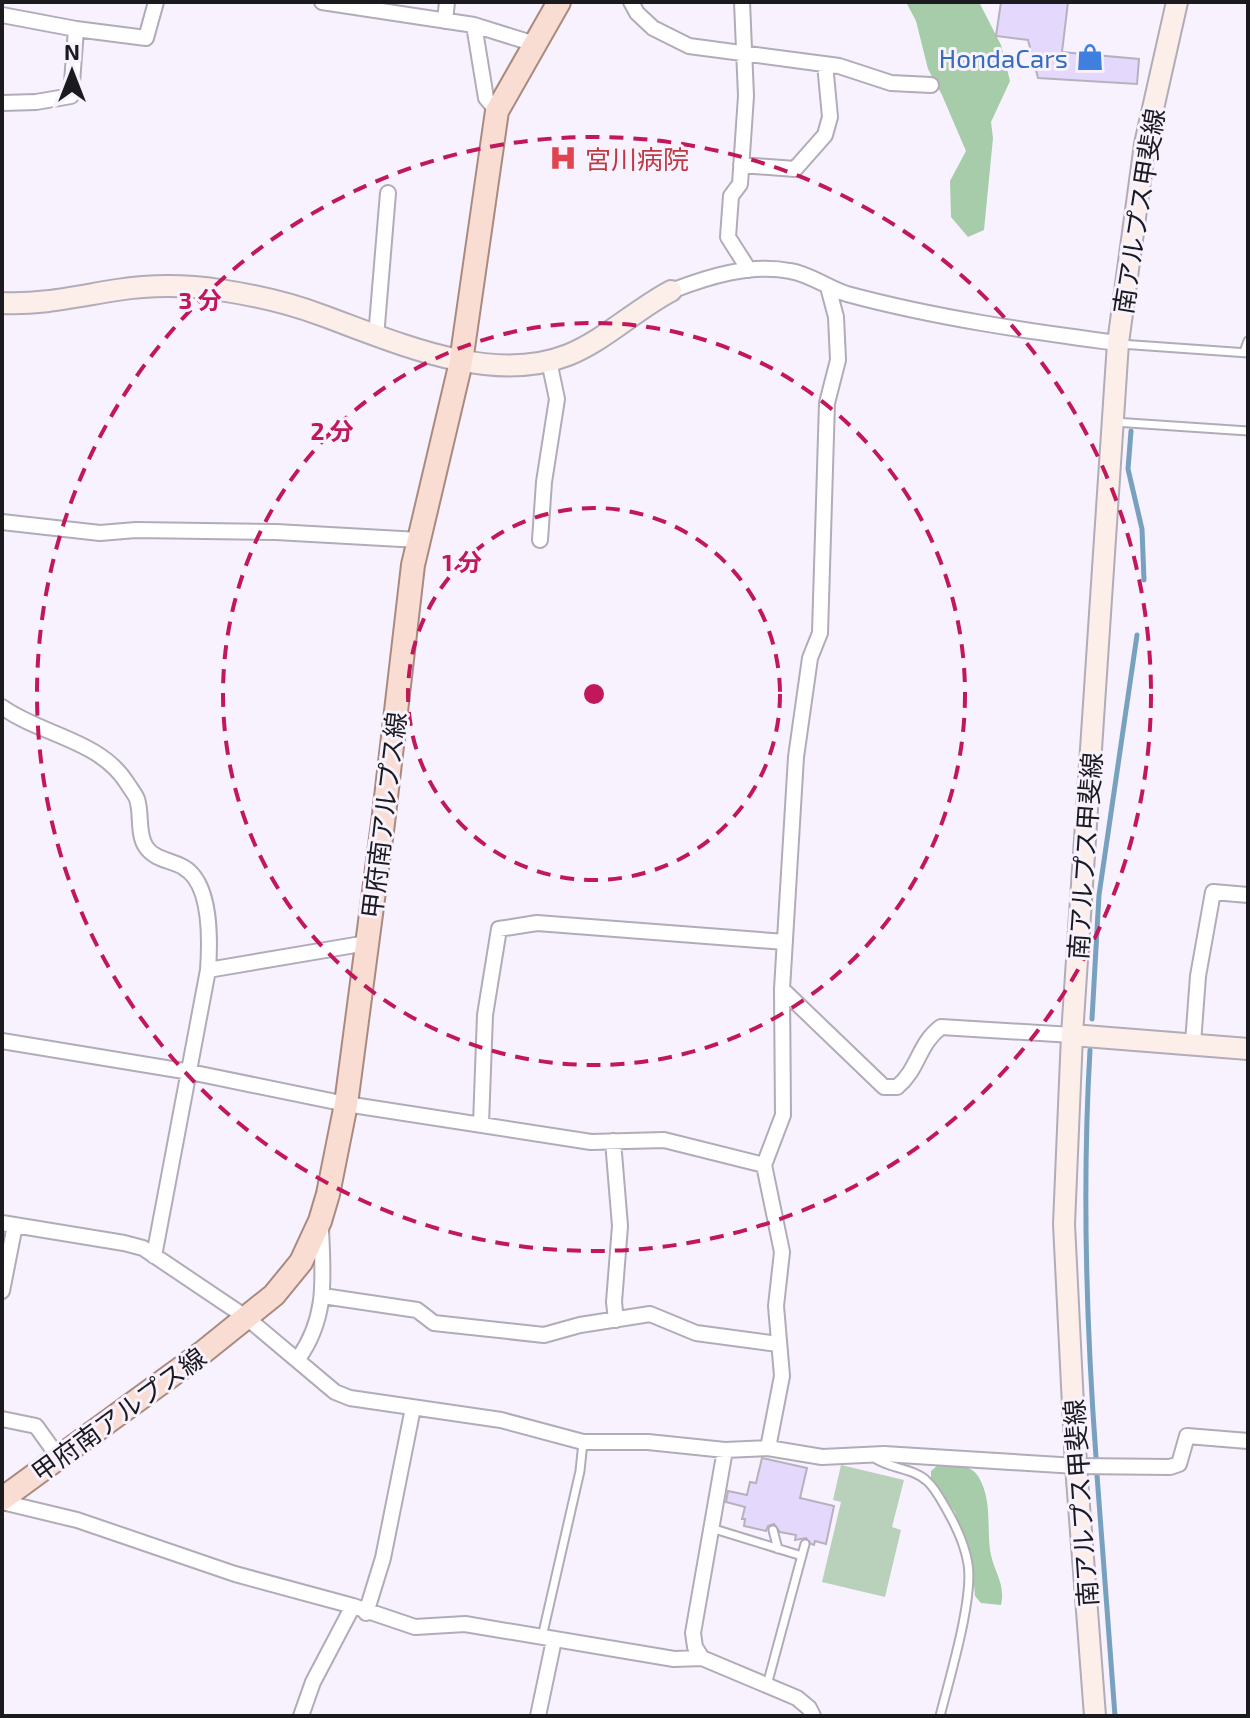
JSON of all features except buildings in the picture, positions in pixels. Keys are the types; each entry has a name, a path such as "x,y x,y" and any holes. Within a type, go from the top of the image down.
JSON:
{"main road":[{"name":"甲府南アルプス線","path":"2,1500 274,1295 301,1262 320,1221 346,1104 419,540 461,362 497,111 559,2"},
{"name":"南アルプス甲斐線","path":"1095,1716 1076,1466 1064,1224 1072,1035 1118,343 1145,144 1177,2"},
{"path":"2,303 42,302 158,286 219,290 319,314 376,337 461,362 514,364 549,361 568,355 599,339 643,306 671,291"},
{"path":"1072,1035 1248,1049"}],"street":[{"path":"2,15 146,38 156,2"},
{"path":"322,2 474,25 535,44"},
{"path":"445,21 447,2"},
{"path":"631,2 637,13 653,28 689,46 839,66 891,83 931,85"},
{"path":"742,2 746,96 740,184 731,196 728,237 749,270"},
{"path":"474,25 486,98 497,111"},
{"path":"2,103 36,102 71,96 76,29"},
{"path":"741,165 795,169 825,135 830,117 825,64"},
{"path":"376,337 388,193"},
{"path":"671,291 703,279 749,270 791,271 844,293 936,314 1027,331 1118,343"},
{"path":"768,1448 782,1376 776,1306 782,1252 764,1165 783,1115 782,989 796,757 810,658 820,633 827,403 838,360 836,317 828,287"},
{"path":"540,540 544,482 557,399 549,361"},
{"path":"2,522 100,533 136,530 276,532 419,540"},
{"path":"2,707 17,718 80,744 110,764 125,780 137,800 144,846 155,856 192,873 203,889 210,942 208,970 154,1256"},
{"path":"1193,1043 1198,976 1213,892 1248,895"},
{"path":"481,1124 485,1015 499,929 537,923 785,942"},
{"path":"208,970 367,943"},
{"path":"782,989 884,1087 897,1087 910,1076 927,1038 941,1027 1072,1035"},
{"path":"2,1041 190,1072 346,1104 591,1142 664,1140 764,1165"},
{"path":"613,1141 620,1226 614,1302 616,1320"},
{"path":"298,1359 308,1345 323,1296 320,1221"},
{"path":"2,1291 9,1224 124,1243 143,1248 247,1318 335,1392 350,1398 501,1420 583,1442 648,1442 725,1450 768,1448 822,1457 870,1454 1076,1466 1170,1467 1179,1464 1187,1436 1248,1441"},
{"path":"323,1296 417,1310 434,1323 544,1335 580,1325 650,1314 696,1333 778,1344"},
{"path":"301,1716 313,1682 359,1610 383,1558 413,1408"},
{"path":"2,1419 36,1426 59,1458"},
{"path":"702,1658 695,1647 693,1633 725,1450"},
{"path":"2,1500 77,1520 222,1570 415,1627 465,1624 674,1659 702,1658 797,1698 813,1716"},
{"path":"538,1716 548,1639"}],"lane":[{"path":"1118,343 1246,353 1248,341"},
{"path":"1112,422 1248,431"},
{"path":"548,1639 583,1442"},
{"path":"870,1454 879,1462 910,1471 927,1480 959,1532 969,1565 969,1590 940,1716"},
{"path":"711,1528 802,1556"},
{"path":"773,1530 778,1549"},
{"path":"755,1542 757,1531"},
{"path":"767,1685 805,1544"}],"green space":[{"path":"906,2 979,2 1001,45 1010,81 991,122 993,138 984,230 968,237 951,217 950,181 966,151 928,69 916,21"},
{"path":"841,1465 904,1480 892,1527 901,1530 885,1597 822,1582 841,1502 833,1500"},
{"path":"938,1465 960,1466 978,1476 987,1503 990,1550 1001,1583 1001,1605 981,1603 975,1596 973,1573 955,1512 931,1480 931,1471"}],"waterway":[{"path":"1131,431 1128,469 1142,529 1144,580"},
{"path":"1092,1019 1099,895 1137,635"},
{"path":"1090,1050 1086,1254 1096,1457"},
{"path":"1097,1475 1115,1716"}],"place":[{"name":"HondaCars","path":"1090,57"},
{"name":"宮川病院","path":"563,158"}]}
